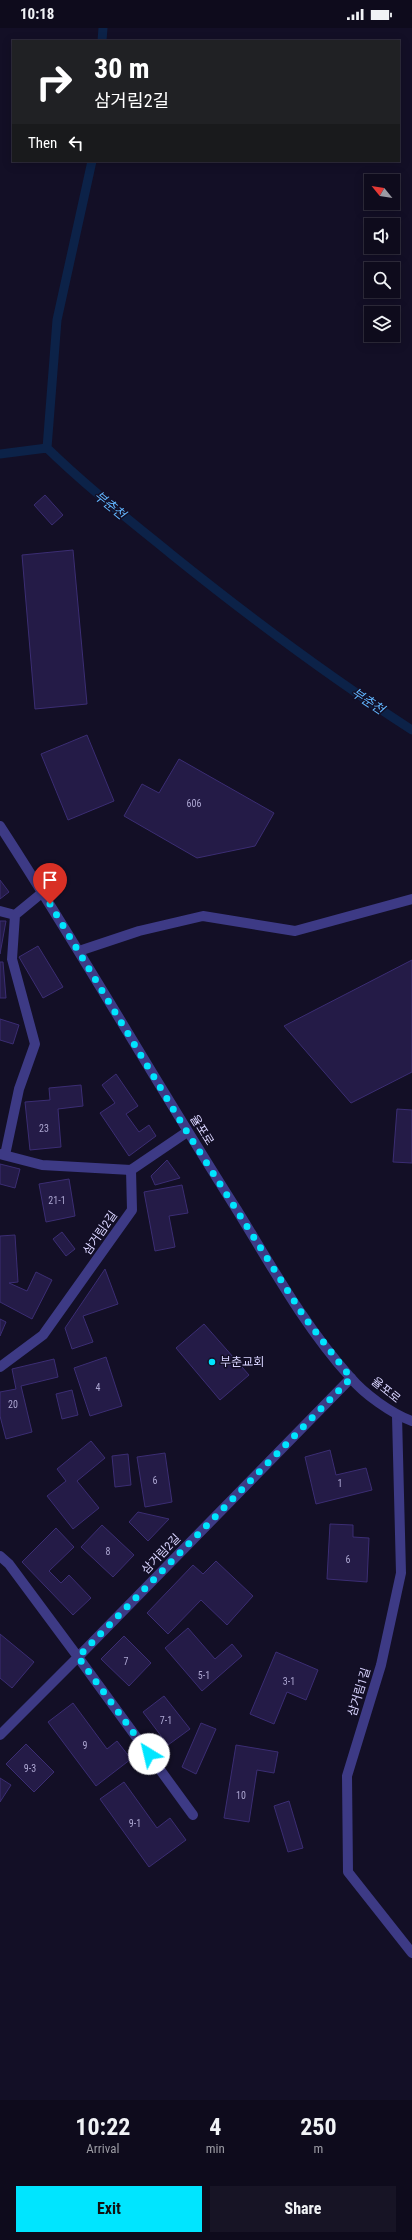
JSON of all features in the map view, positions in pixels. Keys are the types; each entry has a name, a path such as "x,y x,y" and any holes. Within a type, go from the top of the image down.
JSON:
{"street":[{"name":"율포로","path":"0,826 43,892 187,1132 313,1331 351,1378 397,1416 412,1421"},
{"path":"43,892 15,915 12,959 35,1044 19,1089 2,1154 42,1165 131,1170 187,1132"},
{"path":"79,951 139,931 203,916 295,931 412,898"},
{"path":"0,911 15,915"},
{"name":"삼거림2길","path":"0,1367 43,1335 132,1210 131,1170"},
{"name":"삼거림2길","path":"0,1735 351,1378"},
{"name":"삼거림1길","path":"397,1416 401,1573 381,1665 347,1776 348,1872 412,1953"},
{"path":"0,1556 9,1564 193,1815"}],"building":[{"path":"45,495 63,515 52,525 34,505"},
{"path":"73,550 87,704 35,709 22,555"},
{"path":"87,735 114,801 68,820 41,754"},
{"path":"179,759 274,813 255,846 197,858 124,816 142,784 159,793"},
{"path":"0,880 9,892 0,899"},
{"path":"0,921 6,921 0,954"},
{"path":"38,946 63,987 43,998 19,957"},
{"path":"412,960 412,1072 351,1103 284,1026"},
{"path":"0,962 3,962 6,998 0,998"},
{"path":"0,1019 19,1025 13,1044 0,1040"},
{"path":"116,1074 138,1106 126,1114 139,1132 149,1125 156,1136 129,1156 100,1113 115,1103 102,1085"},
{"path":"81,1085 83,1106 58,1109 61,1147 30,1150 25,1102 50,1100 49,1088"},
{"path":"397,1109 412,1110 412,1163 393,1162"},
{"path":"167,1160 180,1178 155,1185 151,1176"},
{"path":"0,1164 20,1169 15,1188 0,1184"},
{"path":"69,1179 75,1216 46,1222 39,1184"},
{"path":"182,1185 188,1213 169,1216 175,1247 155,1251 144,1192"},
{"path":"62,1232 75,1249 66,1256 53,1239"},
{"path":"15,1235 18,1282 9,1283 27,1291 36,1272 52,1280 32,1319 0,1302 0,1236"},
{"path":"105,1269 118,1304 83,1316 93,1342 72,1349 65,1328"},
{"path":"0,1319 6,1322 0,1336"},
{"name":"부춘교회","path":"204,1324 249,1375 220,1400 176,1348"},
{"path":"106,1357 122,1406 90,1416 74,1368"},
{"path":"54,1359 58,1377 21,1386 32,1432 6,1439 0,1416 0,1392 16,1389 12,1369"},
{"path":"72,1390 78,1415 62,1419 56,1394"},
{"path":"91,1441 105,1458 77,1481 99,1508 73,1529 47,1496 66,1481 57,1469"},
{"path":"330,1450 336,1475 366,1468 372,1490 316,1504 305,1457"},
{"path":"165,1453 172,1502 145,1507 137,1457"},
{"path":"128,1454 131,1485 115,1487 112,1456"},
{"path":"138,1512 169,1519 148,1541 129,1522"},
{"path":"330,1524 353,1525 353,1537 369,1538 367,1582 327,1579"},
{"path":"102,1525 134,1555 113,1577 81,1547"},
{"path":"56,1528 74,1547 49,1571 61,1583 69,1575 91,1598 73,1615 22,1562"},
{"path":"216,1561 253,1596 227,1625 201,1600 168,1634 147,1613 193,1565 203,1574"},
{"path":"188,1628 215,1659 232,1644 242,1656 202,1691 165,1648"},
{"path":"0,1634 34,1662 12,1688 0,1678"},
{"path":"124,1636 151,1663 129,1686 101,1659"},
{"path":"276,1652 318,1670 306,1700 287,1692 274,1724 250,1714"},
{"path":"164,1696 190,1729 168,1745 143,1712"},
{"path":"73,1703 107,1749 117,1741 131,1759 96,1786 48,1722"},
{"path":"201,1723 216,1729 196,1774 182,1767"},
{"path":"26,1744 54,1772 34,1792 6,1764"},
{"path":"236,1745 278,1752 274,1773 257,1770 249,1822 224,1818"},
{"path":"0,1778 11,1785 0,1802"},
{"path":"124,1782 157,1828 170,1818 186,1840 149,1867 100,1799"},
{"path":"289,1801 303,1848 288,1852 274,1806"}],"waterway":[{"name":"부춘천","path":"102,40 103,28"},
{"name":"부춘천","path":"92,162 57,320 47,448 108,502 229,600 319,667 412,730"},
{"path":"0,454 47,448"}],"place":[{"name":"부춘교회","path":"212,1362"}],"route":[{"path":"50,904 187,1132 313,1331 351,1378 78,1657 149,1754"}]}
